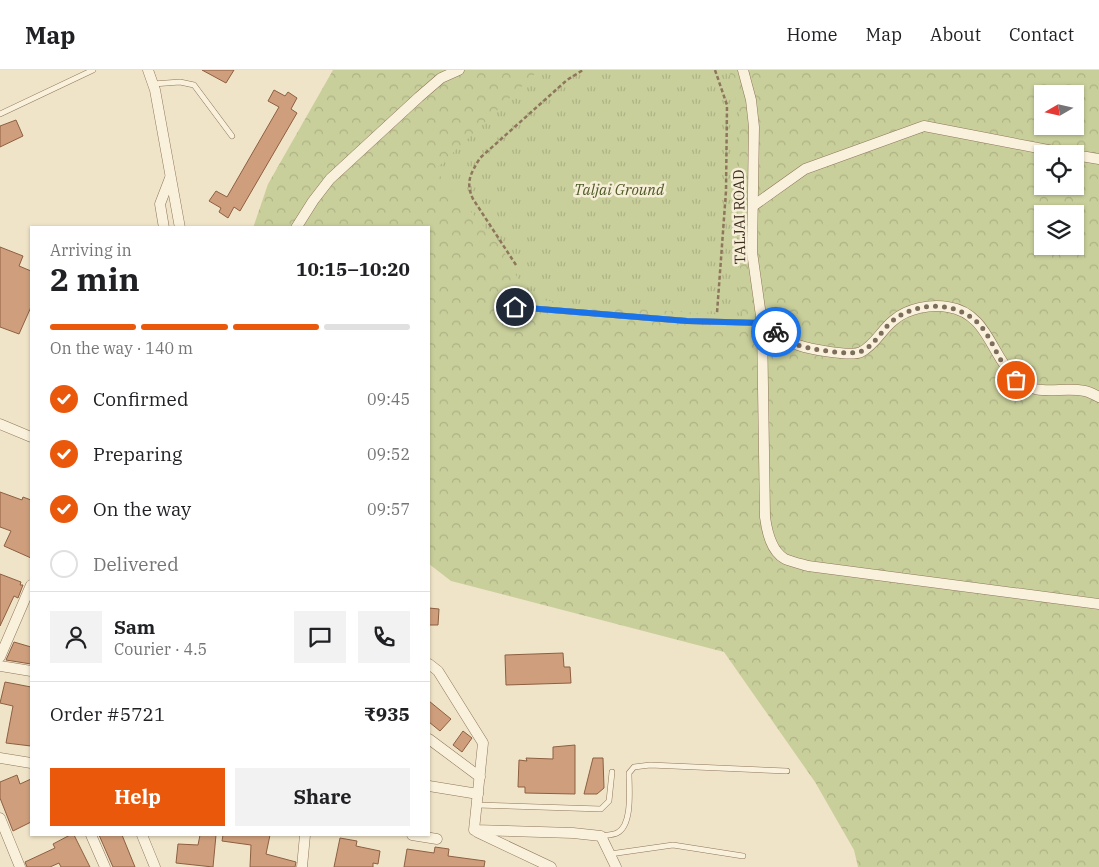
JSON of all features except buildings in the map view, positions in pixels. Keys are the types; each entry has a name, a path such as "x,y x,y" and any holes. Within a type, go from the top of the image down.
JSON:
{"street":[{"path":"148,70 153,84 180,226"},
{"path":"297,226 330,179 441,78 459,70"},
{"name":"TALJAI ROAD","path":"743,70 751,100 754,127 752,252 762,323 765,518 768,536 775,547 785,558 808,566 1099,604"},
{"path":"753,206 805,169 924,126 1034,147"},
{"path":"1084,156 1099,159"},
{"path":"164,226 160,204 171,176"},
{"path":"762,323 797,345 846,354 861,352 894,319 910,311 931,306 950,307 968,315 979,324 991,340 1004,365 1016,380 1030,389 1086,391 1099,397"},
{"path":"0,424 30,438"},
{"path":"0,657 30,586"},
{"path":"430,665 438,671 483,743 474,830"},
{"path":"0,666 30,671"},
{"path":"430,740 480,777"},
{"path":"0,758 30,763"},
{"path":"430,786 478,794"},
{"path":"0,818 20,867"},
{"path":"474,830 573,833 601,836 616,867"},
{"path":"474,830 550,867"},
{"path":"91,836 105,867"},
{"path":"142,836 155,867"},
{"path":"302,867 305,836"},
{"path":"418,836 437,839"}],"lane":[{"path":"0,114 93,70"},
{"path":"153,84 180,82 194,85 232,136"},
{"path":"515,307 687,321 762,323"},
{"path":"601,836 616,834 623,829 628,819 629,773 634,767 650,765 788,771"},
{"path":"476,805 601,809 609,801 612,772"},
{"path":"610,854 673,845 742,856"}],"path":[{"path":"516,265 473,199 468,189 470,174 480,158 567,80 583,70"},
{"path":"715,70 727,105 726,191 716,322"}],"green space":[{"path":"333,70 1099,70 1099,867 858,867 854,850 815,782 724,652 451,581 430,565 430,226 254,226 268,184"},
{"name":"Taljai Ground","path":"539,70 729,70 740,119 738,211 742,316 582,305 534,299 519,281 503,249 435,170"}],"way so far":[{"path":"776,332 797,345 846,354 861,352 894,319 910,311 931,306 950,307 968,315 979,324 991,340 1004,365 1016,380"}],"route":[{"path":"515,307 687,321 762,323 776,332"}]}
